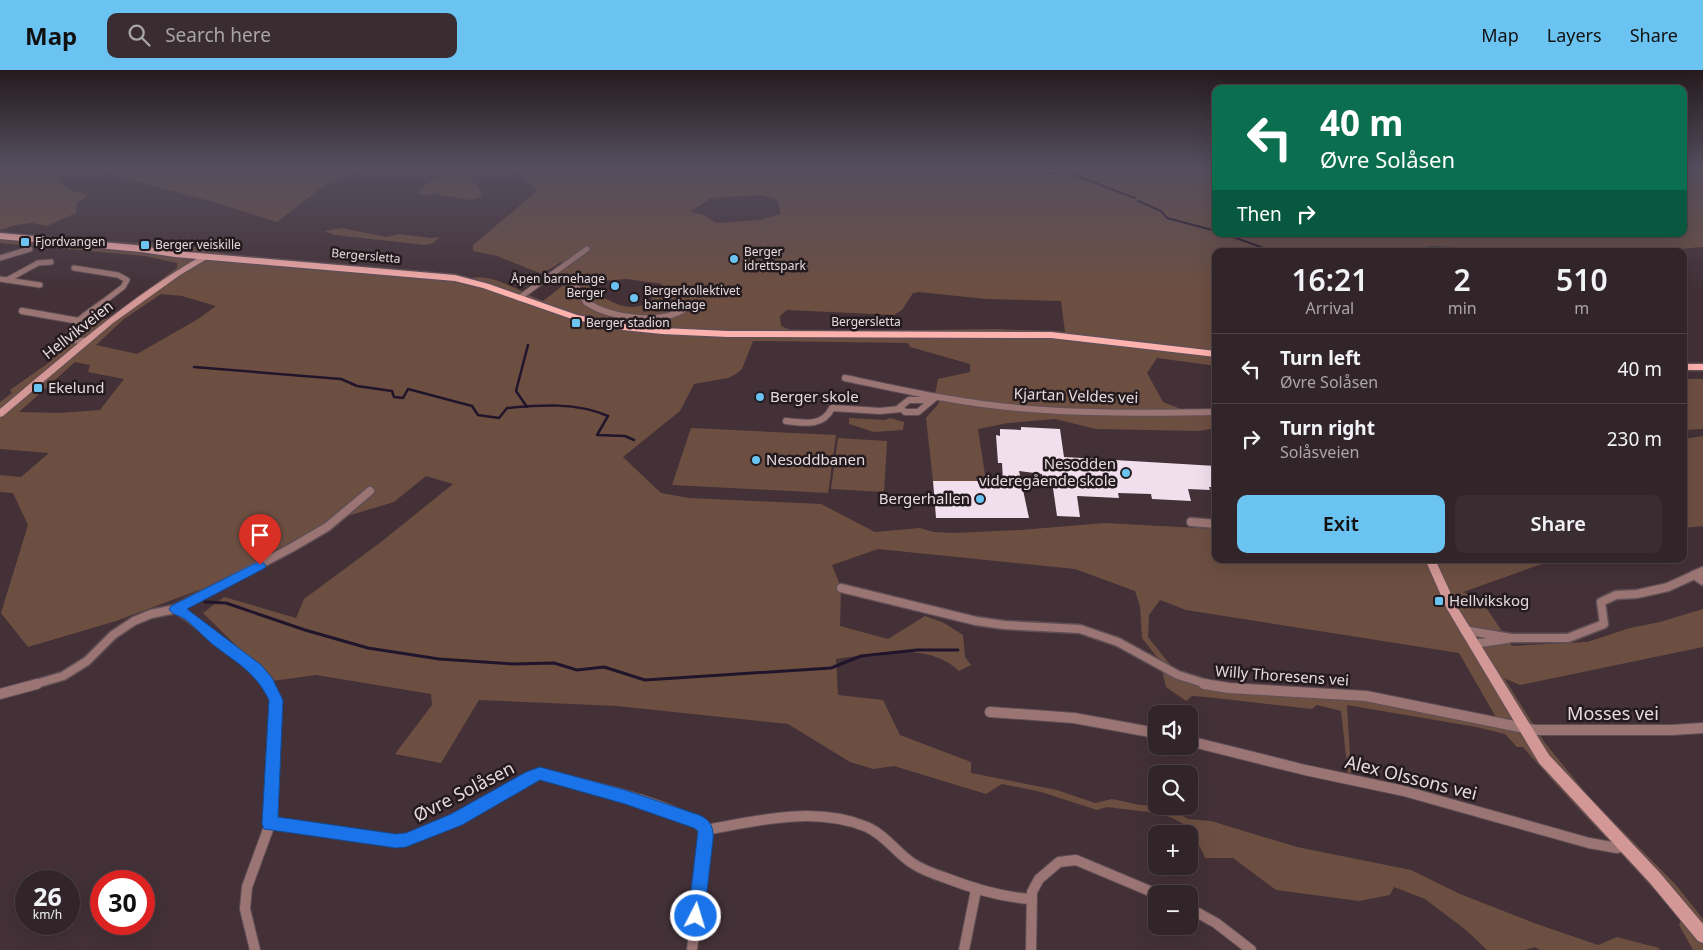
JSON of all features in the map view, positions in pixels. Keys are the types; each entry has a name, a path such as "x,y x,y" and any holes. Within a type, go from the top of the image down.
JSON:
{"main road":[{"name":"Bergersletta","path":"0,236 440,276 466,280 586,319 662,331 736,334 1051,335 1096,338 1212,353"},
{"name":"Hellvikveien","path":"177,273 196,254"},
{"name":"Hellvikveien","path":"0,414 85,341 177,273 208,256"},
{"path":"1687,367 1703,367"},
{"path":"1431,563 1439,584 1464,630 1544,758 1557,775 1655,878 1703,936"}],"street":[{"path":"0,258 30,249"},
{"path":"519,298 587,250"},
{"path":"3,279 38,263 51,262"},
{"path":"74,268 118,274 127,280 123,287 72,328 68,338 71,342 85,341"},
{"path":"547,278 576,285 585,302 599,309 620,314 655,318 680,312 690,304"},
{"path":"3,279 40,286"},
{"path":"22,311 79,321"},
{"name":"Kjartan Veldes vei","path":"845,378 934,399 988,405 1058,411 1212,412"},
{"path":"786,421 821,422 828,418 832,408 880,411 901,409 905,412 918,412 934,399"},
{"name":"Kjartan Veldes vei","path":"901,409 900,405 907,400 934,399"},
{"path":"0,694 63,676 87,661 113,635 134,621 151,614 175,609 310,538 333,522 370,491"},
{"path":"1191,522 1212,524"},
{"path":"1473,644 1511,638 1568,638 1604,624 1601,602 1616,595 1637,594 1668,587 1703,571"},
{"path":"1694,575 1703,581"},
{"name":"Willy Thoresens vei","path":"842,588 976,621 1004,625 1080,629 1118,642 1178,675 1205,684 1229,688 1366,696 1524,728"},
{"path":"175,609 188,615 216,639 257,669 267,682 276,700 270,824 247,887 245,909 255,950"},
{"path":"1464,630 1511,638"},
{"path":"990,712 1024,713 1101,722 1148,731"},
{"name":"Mosses vei","path":"1524,728 1534,730 1672,730 1703,728"},
{"name":"Alex Olssons vei","path":"1198,743 1305,770 1404,791 1589,843 1617,848 1625,846"},
{"name":"Øvre Solåsen","path":"270,824 396,841 406,840 456,820 531,777 540,774 654,806 699,823 706,830"},
{"path":"692,950 706,830 795,815 818,816 855,823 878,832 915,865 976,890 1007,898 1031,899"},
{"path":"1031,950 1031,899 1034,886 1045,872 1059,862 1072,860 1148,890"},
{"path":"964,950 976,890"},
{"path":"1198,913 1227,931 1251,950"}],"shaded area":[{"path":"0,209 76,209 76,213 47,226 32,223 0,230"},
{"path":"236,209 294,209 277,222"},
{"path":"515,209 694,209 690,212 704,215 717,223 759,220 781,214 780,209 1212,209 1212,237 1687,237 1687,209 1703,209 1703,247 1687,248 1480,248 1430,246 1422,248 1212,248 1212,365 1157,358 1147,373 1163,402 1181,409 1185,415 1212,415 1212,429 1199,431 1096,429 1055,419 1008,423 978,429 986,481 933,481 926,418 939,403 935,394 938,379 970,372 970,364 910,347 908,343 753,341 742,369 728,378 694,384 680,411 623,457 661,493 689,498 821,504 875,532 920,528 933,532 953,533 1105,523 1212,529 1212,563 1545,563 1463,592 1481,600 1512,646 1587,642 1630,628 1660,622 1703,609 1703,647 1520,685 1504,678 1545,743 1589,797 1676,885 1703,919 1703,950 1693,950 1679,925 1681,920 1523,747 1517,747 1505,734 1476,727 1347,705 1351,773 1348,773 1341,711 1317,705 1312,709 1192,696 1186,701 1166,687 1160,661 1142,638 1140,606 1135,591 1075,569 878,549 832,565 841,588 840,626 888,639 925,616 944,623 963,635 965,657 971,665 959,671 946,662 932,656 900,652 836,659 838,695 883,700 900,735 971,762 971,773 1057,790 1095,803 1112,799 1148,805 1148,812 1107,807 1097,810 1041,792 1002,784 986,794 894,766 873,769 850,762 788,724 617,706 479,700 441,763 395,754 432,705 431,694 316,675 272,681 203,613 224,597 296,618 304,599 381,542 453,484 426,476 394,502 331,521 204,588 116,621 28,647 1,613 28,525 13,493 0,492 0,475 21,477 49,453 0,449 0,402 12,393 10,390 47,364 60,351 66,349 73,333 83,331 86,326 108,318 177,268 177,263 145,256 0,243 0,233 136,243 181,244 226,254 384,268 470,278 489,278 543,301 570,280 553,275 568,265 561,262 542,274 497,256 473,251 473,245","holes":["627,279 662,284 649,301 633,307 615,303 597,293 596,284 600,281","913,293 986,299 1061,301 1065,332 998,329 829,331 790,330 781,326 780,316 787,310 894,315 902,310","161,294 182,296 216,306 198,319 137,354 96,345 124,319","75,362 90,365 88,372 124,379 100,410 59,413 19,412","1160,600 1186,610 1459,653 1501,726 1371,700 1210,688 1172,667 1148,637 1149,615"]},
{"path":"342,228 387,237 399,234 431,238 440,237 433,243 425,245 335,235 324,231"},
{"path":"1687,379 1703,379 1703,429 1687,430"},
{"path":"849,418 885,420 890,418 904,422 903,430 874,432 849,424"},
{"name":"Nesoddbanen","path":"691,428 836,435 828,493 672,485"},
{"path":"1703,436 1703,526 1687,528 1687,439"},
{"path":"838,438 887,441 884,492 831,489"},
{"path":"1161,815 1182,815 1188,819 1211,821 1297,847 1411,870 1460,894 1534,923 1598,945 1617,937 1659,948 1660,950 1540,950 1535,947 1525,950 1487,950 1466,930 1425,899 1394,887 1390,895 1359,901 1276,890 1233,858 1205,858 1198,843 1198,825 1185,825 1170,817"}],"building":[{"name":"Nesodden videregående skole","path":"1021,427 1060,429 1064,457 1212,466 1212,487 1209,487 1210,490 1188,489 1191,501 1152,499 1151,494 1118,493 1119,498 1077,496 1080,517 1057,516 1052,481 1043,480 1042,474 1019,471 1029,518 936,518 933,481 1003,481 1002,463 998,463 996,435 1000,436 1000,429 1021,430"}],"waterway":[{"path":"1157,209 1167,218 1212,230"},
{"path":"1233,237 1264,248"},
{"path":"527,407 516,391 528,345"},
{"path":"194,367 341,379 357,386 392,391 394,397 403,398 408,389 472,406 478,415 499,418 507,408 527,407"},
{"path":"527,407 558,406 584,408 608,416 597,435 625,436 634,440"},
{"path":"205,602 226,603 305,630 368,648 439,659 513,664 554,663 577,670 604,667 645,680 831,668 861,656 917,650 958,650"}],"place":[{"name":"Fjordvangen","path":"25,242"},
{"name":"Berger veiskille","path":"145,245"},
{"name":"Berger idrettspark","path":"734,259"},
{"name":"Åpen barnehage Berger","path":"615,286"},
{"name":"Bergerkollektivet barnehage","path":"634,298"},
{"name":"Berger stadion","path":"576,323"},
{"name":"Ekelund","path":"38,388"},
{"name":"Berger skole","path":"760,397"},
{"name":"Nesoddbanen","path":"756,460"},
{"name":"Nesodden videregående skole","path":"1126,473"},
{"name":"Bergerhallen","path":"980,499"},
{"name":"Hellvikskog","path":"1439,601"}],"route":[{"path":"260,565 175,609 188,615 235,654 257,669 267,682 276,700 270,824 396,841 406,840 456,820 531,777 540,774 625,797 704,826 706,830 696,916"}]}
